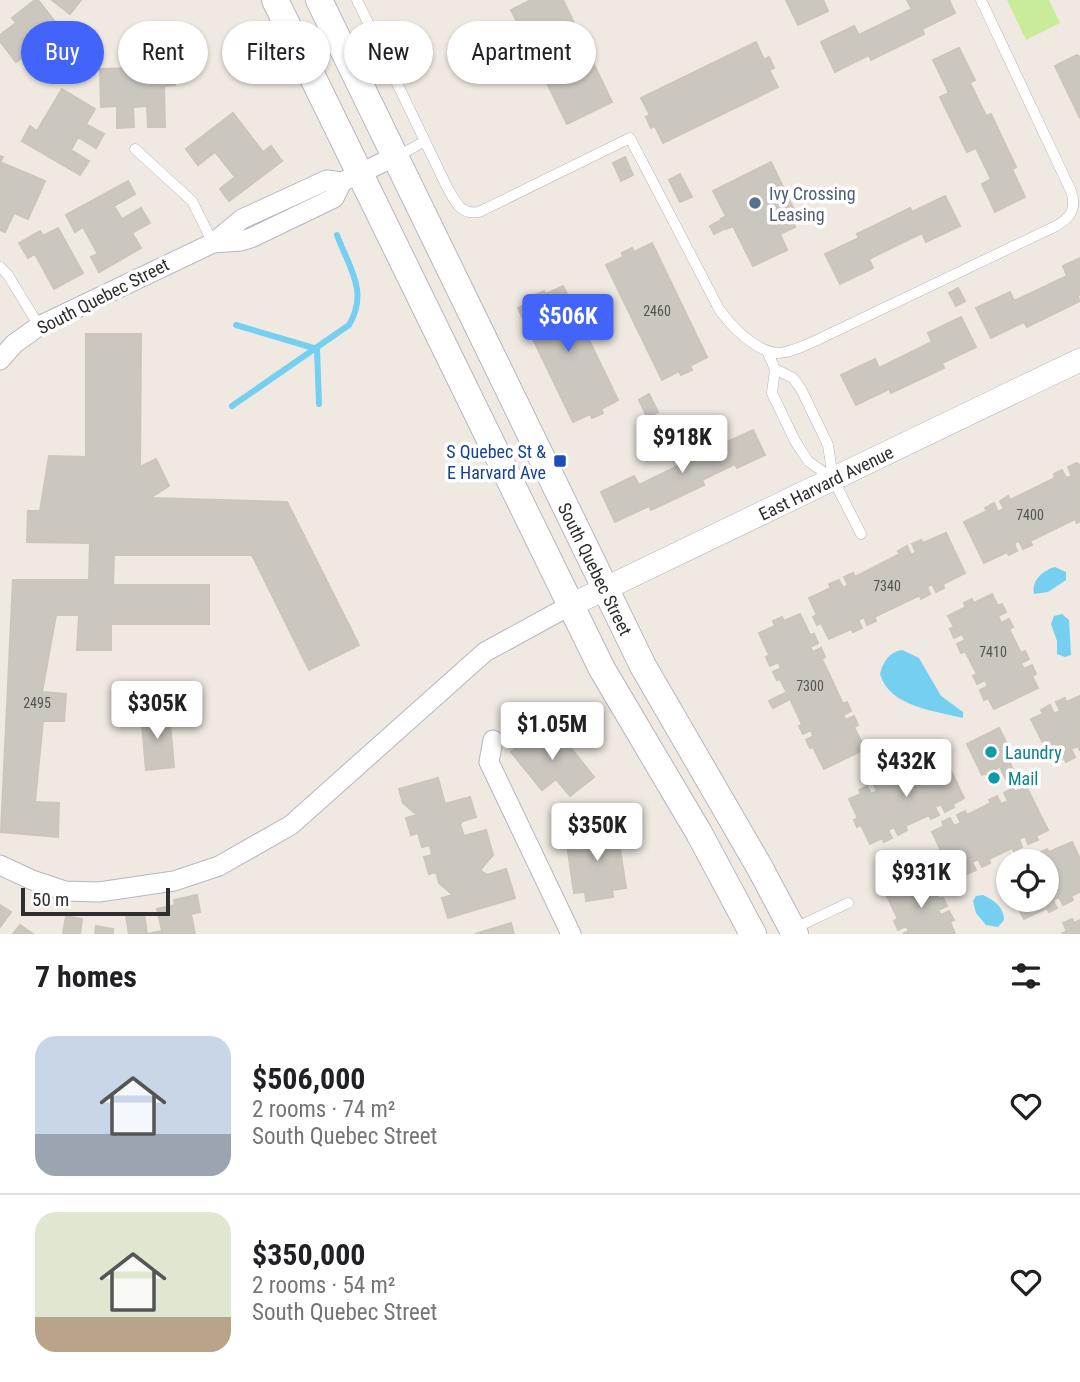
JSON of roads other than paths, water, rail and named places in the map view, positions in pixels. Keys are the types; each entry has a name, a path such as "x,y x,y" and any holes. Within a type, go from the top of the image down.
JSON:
{"main road":[{"path":"275,0 351,178 571,605 601,669 699,833 753,934"},
{"name":"South Quebec Street","path":"319,0 643,666 760,868 793,932"}],"street":[{"name":"South Quebec Street","path":"0,360 14,344 39,326 213,243 242,219 327,180 351,178 394,157"},
{"name":"East Harvard Avenue","path":"571,605 1080,360"},
{"path":"0,865 65,891 99,891 174,881 219,866 291,825 485,652 571,605"},
{"path":"493,740 489,762 571,934"}],"lane":[{"path":"357,0 425,141 461,208 473,213 490,207 630,138 719,309 741,334 767,351 780,353 806,345 1056,226 1071,215 1074,203 1072,191 981,0"},
{"path":"394,157 425,141"},
{"path":"135,149 192,201 213,243"},
{"path":"0,267 8,275 39,326"},
{"path":"767,351 775,369 772,393 795,441 808,461 834,479"},
{"path":"775,369 793,378 802,389 828,445 834,479 861,534"},
{"path":"793,932 848,902"}],"water":[{"path":"1055,567 1066,572 1066,580 1048,592 1034,594 1034,585 1039,577"},
{"path":"1062,614 1069,620 1071,655 1065,657 1057,654 1057,641 1051,624 1054,616"},
{"path":"902,650 919,658 941,696 963,712 963,718 915,706 893,694 880,674 887,658"},
{"path":"983,895 996,904 996,912 1002,912 1004,920 998,927 986,925 976,913 973,901 976,896"}],"waterway":[{"path":"232,406 349,325 355,313 357,290 337,235"},
{"path":"236,325 317,349"},
{"path":"317,349 319,404"}],"place":[{"name":"Ivy Crossing Leasing","path":"755,203"},
{"name":"S Quebec St & E Harvard Ave","path":"560,461"},
{"name":"Laundry","path":"991,752"},
{"name":"Mail","path":"994,778"}]}
